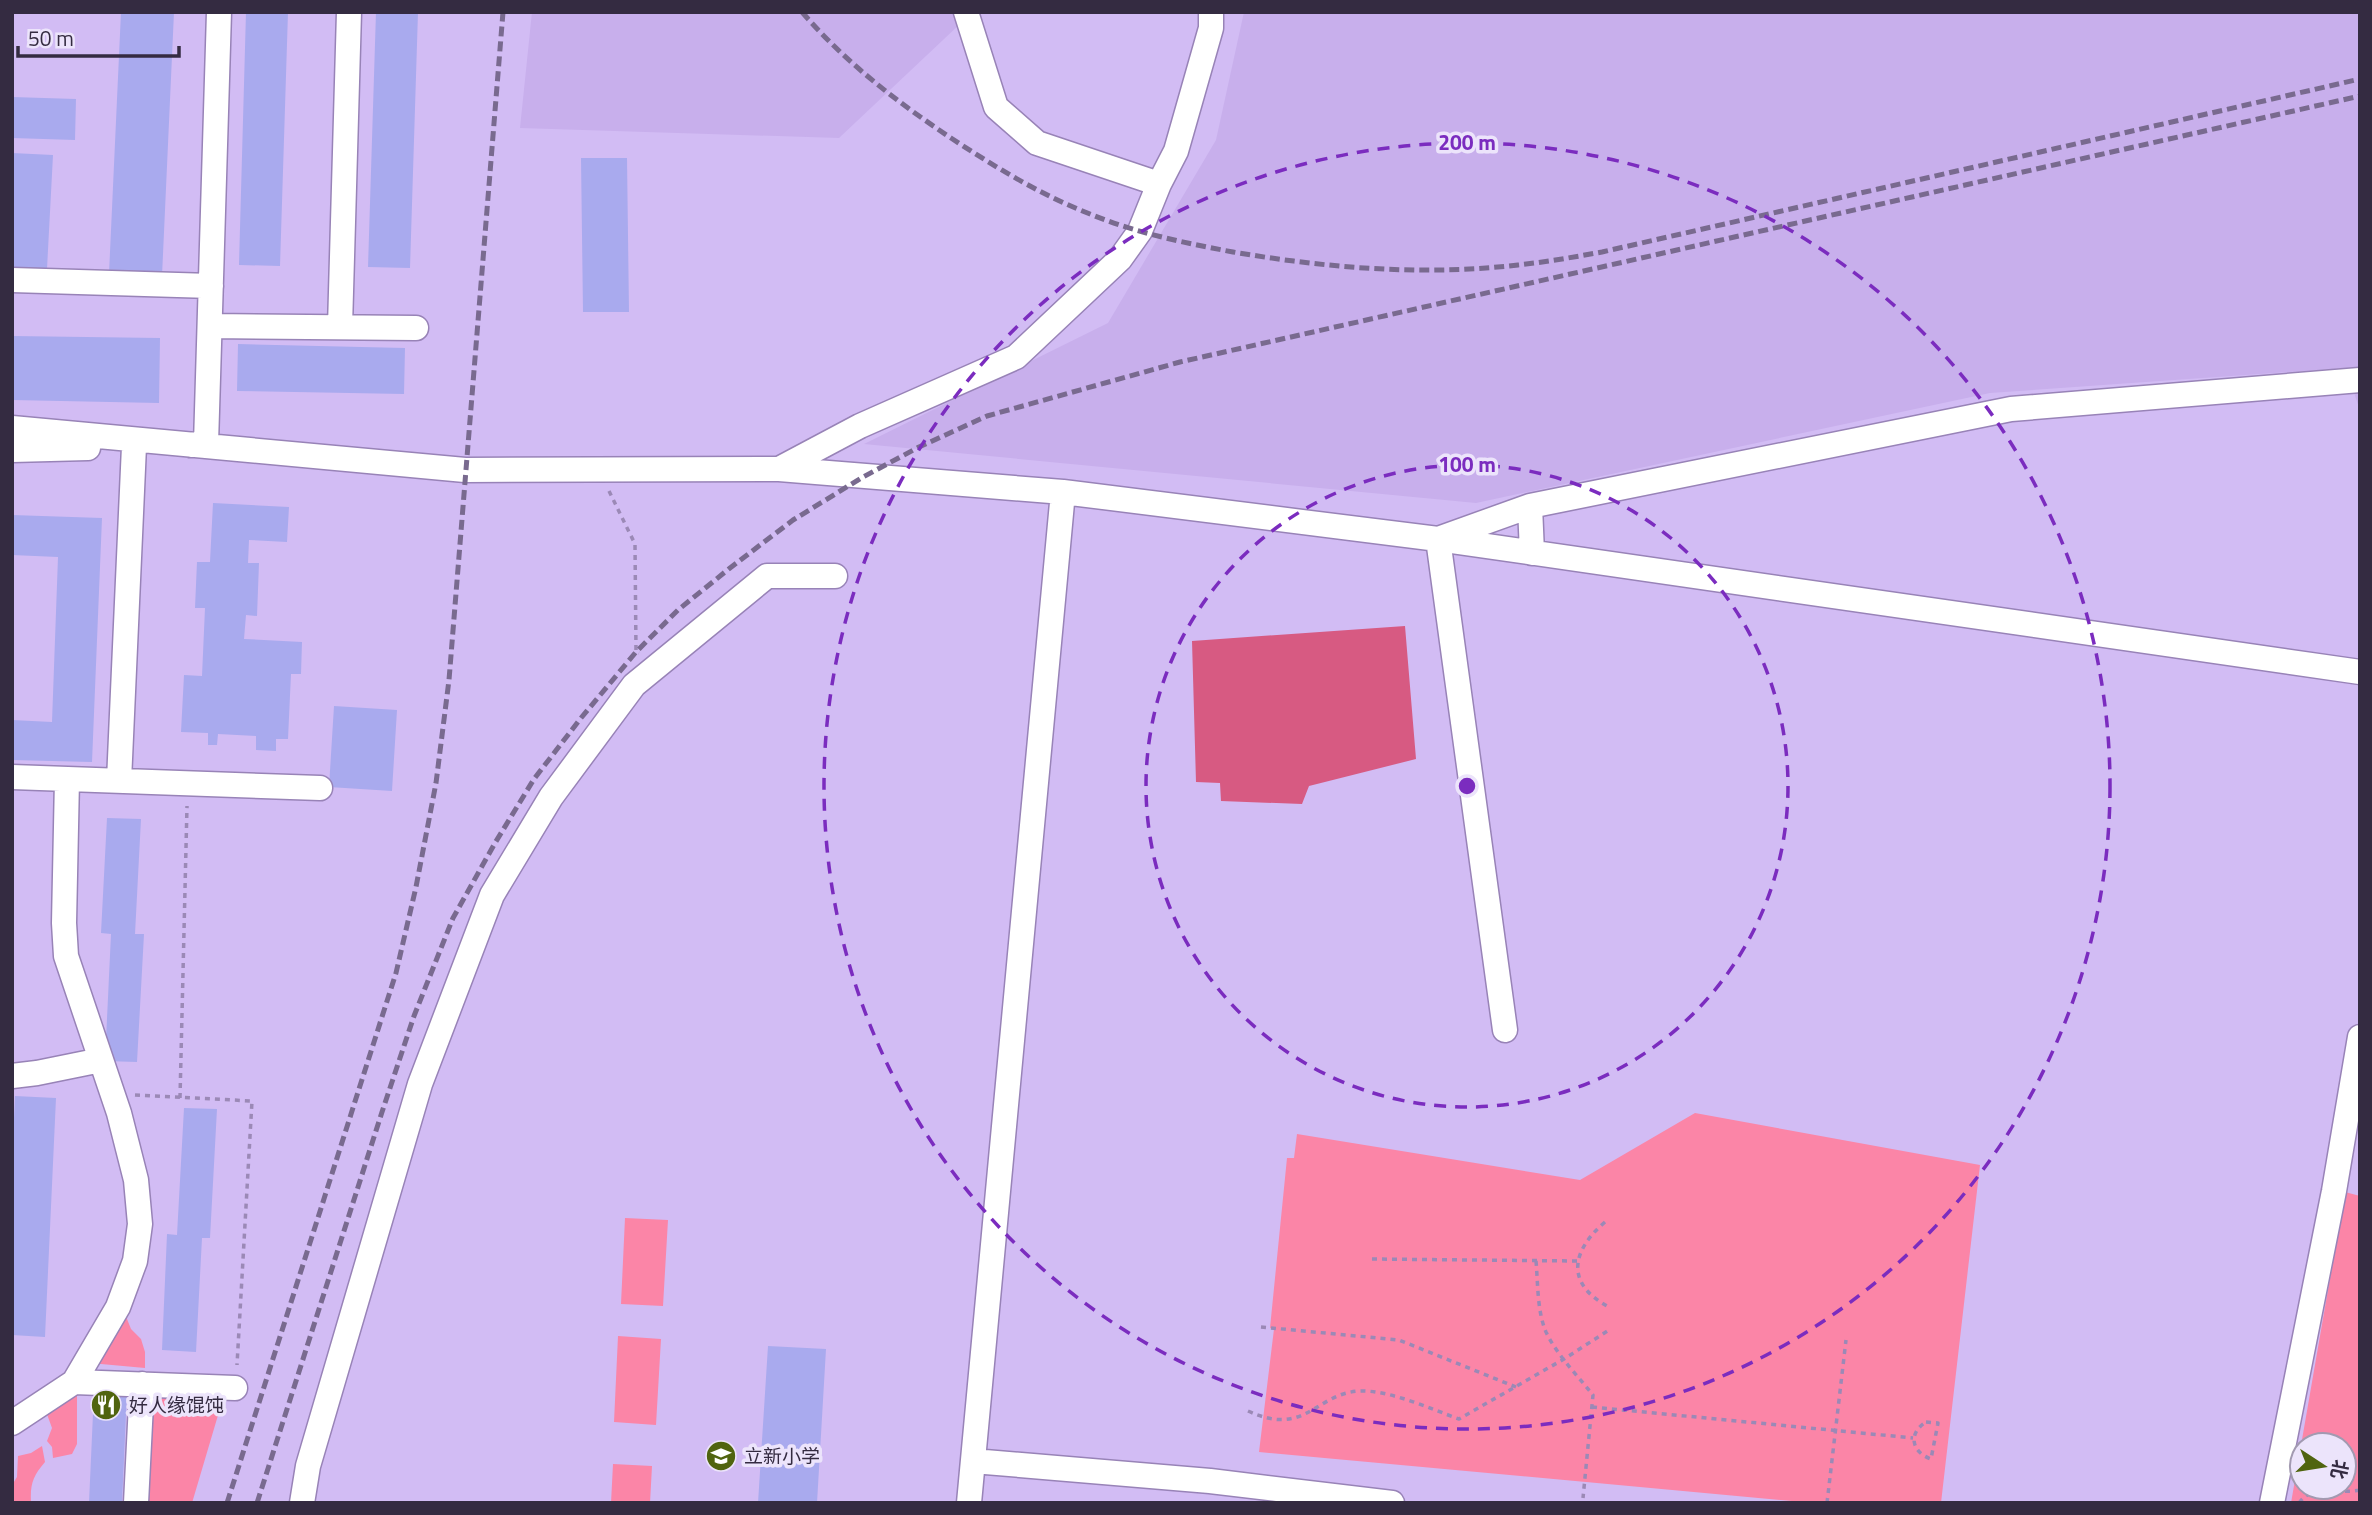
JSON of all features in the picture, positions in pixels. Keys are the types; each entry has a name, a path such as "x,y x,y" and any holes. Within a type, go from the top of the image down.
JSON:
{"street":[{"path":"206,444 219,12"},
{"path":"340,327 349,12"},
{"path":"966,12 996,107 1037,143 1159,184"},
{"path":"779,469 860,426 1016,357 1120,259 1140,231 1176,151 1211,28 1211,12"},
{"path":"12,280 211,286"},
{"path":"210,326 416,328"},
{"path":"1438,539 1530,506 2011,409 2360,380"},
{"path":"12,428 465,470 779,469 1063,492 1438,539 2360,672"},
{"path":"12,450 206,444"},
{"path":"120,781 134,446"},
{"path":"969,1503 1063,492"},
{"path":"1530,506 1532,553"},
{"path":"1438,539 1505,1030"},
{"path":"302,1503 308,1466 420,1084 492,895 551,797 634,685 767,576 835,576"},
{"path":"12,777 320,789"},
{"path":"12,1423 74,1382 118,1307 135,1261 139,1224 136,1180 112,1094 66,957 64,923 67,779"},
{"path":"2272,1503 2334,1191 2360,1037"},
{"path":"12,1076 101,1060"},
{"path":"74,1382 235,1388"},
{"path":"135,1503 142,1384"},
{"path":"973,1461 1210,1481 1392,1503"}],"path":[{"path":"609,490 635,544 636,652 660,663"},
{"path":"180,1098 187,783"},
{"path":"112,1094 252,1101 235,1388"},
{"path":"1605,1222 1584,1243 1577,1261 1577,1276 1585,1290 1608,1307"},
{"path":"1372,1259 1577,1261"},
{"path":"1536,1261 1546,1332 1593,1395 1583,1498"},
{"path":"1261,1327 1399,1340 1516,1387"},
{"path":"1248,1411 1284,1419 1303,1417 1333,1400 1360,1391 1385,1394 1460,1419 1564,1359 1609,1329"},
{"path":"1827,1503 1846,1340"},
{"path":"1592,1407 1913,1438"},
{"path":"1926,1422 1938,1423 1931,1459 1917,1451 1913,1438 1920,1426 1926,1422"},
{"path":"2299,1503 2305,1494 2324,1489 2346,1493 2360,1490"}],"shaded area":[{"path":"532,12 958,12 961,23 839,138 520,128"},
{"path":"1244,12 2360,12 2360,411 2346,368 1990,393 1476,503 864,444 1108,323 1216,140"},
{"path":"1405,626 1416,759 1309,786 1302,804 1221,801 1220,783 1196,782 1192,641"},
{"path":"1695,1113 1980,1165 1941,1503 1814,1503 1259,1452 1274,1329 1270,1328 1287,1158 1294,1158 1297,1134 1580,1180"},
{"path":"2345,1192 2360,1196 2360,1503 2291,1503 2358,1501 2358,1431 2304,1431"},
{"path":"625,1218 668,1220 663,1306 621,1304"},
{"path":"140,1267 139,1289 128,1307 127,1319 131,1329 141,1339 145,1352 145,1368 90,1363"},
{"path":"618,1336 661,1339 656,1425 614,1422"},
{"path":"77,1389 77,1444 72,1454 53,1458 52,1447 47,1441 52,1428 44,1406"},
{"path":"155,1391 224,1395 192,1503 146,1503"},
{"path":"42,1446 45,1462 33,1481 31,1503 12,1503 12,1485 17,1477 18,1456 31,1453"},
{"path":"613,1464 652,1466 650,1503 611,1503"}],"building":[{"path":"121,12 174,12 162,276 109,274"},
{"path":"246,12 288,12 280,266 239,265"},
{"path":"376,12 418,12 410,268 368,267"},
{"path":"12,97 76,99 75,140 12,138"},
{"path":"12,153 53,155 47,269 12,267"},
{"path":"581,158 627,158 629,312 583,312"},
{"path":"12,336 160,338 159,403 12,400"},
{"path":"238,344 405,348 404,394 237,391"},
{"path":"213,503 289,507 287,542 249,540 248,563 259,563 257,616 246,615 244,639 302,642 301,674 291,674 288,739 276,739 276,751 256,750 256,736 218,734 217,745 208,745 208,733 181,732 184,675 202,676 205,608 195,608 197,562 210,562"},
{"path":"12,515 102,518 92,762 12,760 12,720 52,722 58,557 12,555"},
{"path":"334,706 397,710 392,791 329,787"},
{"path":"107,818 141,819 135,934 144,934 137,1062 105,1061 111,934 101,933"},
{"path":"15,1096 56,1098 45,1337 12,1335 12,1162"},
{"path":"184,1108 217,1109 210,1238 202,1238 196,1352 162,1350 167,1234 177,1235"},
{"path":"768,1346 826,1349 817,1503 758,1503"},
{"path":"94,1391 127,1392 122,1503 89,1503"}],"railway":[{"path":"227,1503 396,973 436,783 449,680 503,12"},
{"path":"802,12 854,64 911,110 1001,170 1072,206 1125,227 1197,245 1304,262 1375,269 1482,268 1602,252 2360,79"},
{"path":"257,1503 414,1016 453,918 534,779 636,652 678,610 793,520 863,477 919,447 987,416 1180,362 2360,96"}],"place":[{"name":"好人缘馄饨","path":"106,1405"},
{"name":"立新小学","path":"721,1456"}]}
